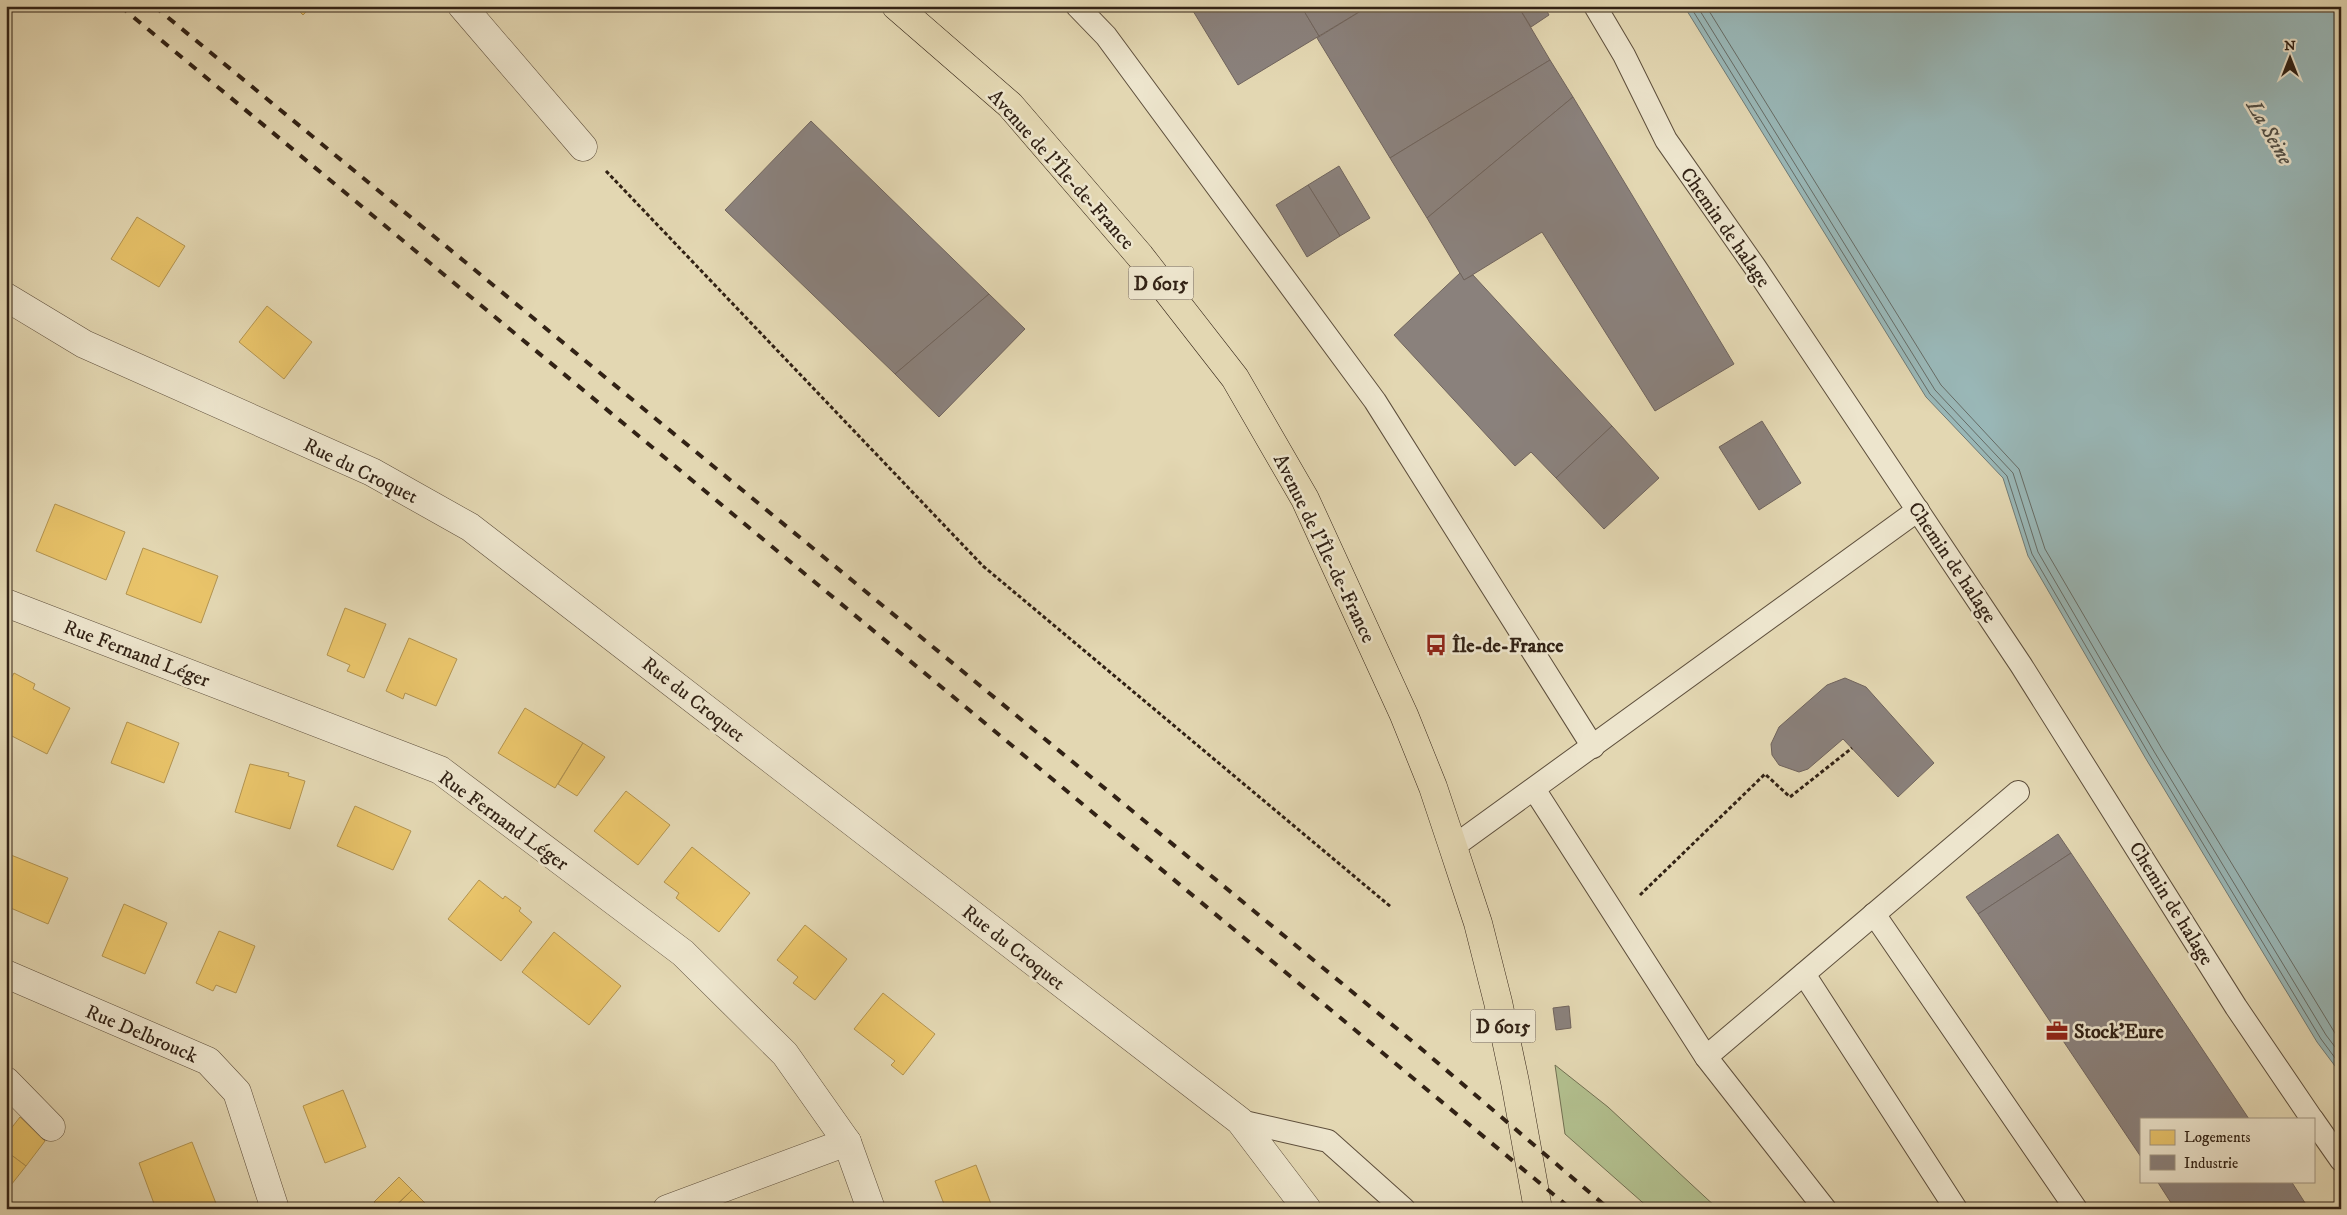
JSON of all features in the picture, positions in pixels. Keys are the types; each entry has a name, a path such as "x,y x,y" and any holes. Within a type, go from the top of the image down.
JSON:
{"main road":[{"name":"Avenue de l'Île-de-France","path":"896,6 1010,105 1140,256 1235,378 1305,499 1354,603 1434,787 1478,923 1498,1002 1515,1082 1538,1209"}],"street":[{"path":"462,6 583,147"},
{"name":"Rue du Croquet","path":"6,297 84,344 372,472 470,527 1240,1121 1307,1209"},
{"name":"Rue Fernand Léger","path":"6,603 440,770 683,953 785,1054 847,1142 871,1209"},
{"name":"Rue Delbrouck","path":"6,974 208,1061 237,1092 275,1209"},
{"path":"6,1081 51,1127"},
{"path":"667,1209 847,1142"}],"lane":[{"path":"1077,6 1106,36 1375,401 1593,747"},
{"name":"Chemin de halage","path":"1595,6 1624,55 1666,140 1918,510 2042,698 2236,1007 2312,1118"},
{"path":"1453,847 1918,510"},
{"path":"1534,789 1706,1057 1825,1209"},
{"path":"1706,1057 2018,792"},
{"path":"1874,914 2076,1209"},
{"path":"1804,974 1956,1209"},
{"name":"Chemin de halage","path":"2314,1120 2341,1160"},
{"path":"1240,1121 1328,1141 1404,1209"}],"path":[{"path":"583,147 983,566 1391,907"},
{"path":"1616,918 1765,774 1790,797 1852,748"}],"green space":[{"path":"1555,1065 1608,1107 1718,1209 1650,1209 1565,1134"}],"water":[{"name":"La Seine","path":"1684,6 2341,6 2341,1074 2317,1042 2146,759 2028,556 2003,478 1926,397"}],"building: Logements":[{"path":"294,6 312,6 303,15"},
{"path":"137,217 185,246 159,287 111,259"},
{"path":"267,306 312,342 284,379 239,342"},
{"path":"55,504 125,532 106,580 36,551"},
{"path":"143,548 218,576 201,623 126,594"},
{"path":"345,608 386,624 364,678 347,671 350,665 327,655"},
{"path":"409,638 457,659 436,706 405,693 403,699 386,691"},
{"path":"14,673 35,684 33,689 70,708 47,754 6,733 6,688"},
{"path":"525,708 583,743 555,788 498,753"},
{"path":"127,722 179,743 164,783 111,763"},
{"path":"583,743 605,757 577,796 558,784"},
{"path":"250,764 289,773 288,776 305,781 290,829 235,812"},
{"path":"626,791 670,825 638,865 594,831"},
{"path":"355,806 411,831 393,870 337,846"},
{"path":"692,847 750,893 719,932 676,898 679,893 664,882"},
{"path":"6,853 68,878 48,924 6,906"},
{"path":"479,880 503,899 505,896 521,908 519,911 532,922 501,961 448,919"},
{"path":"124,904 167,923 145,974 102,956"},
{"path":"805,925 847,959 815,1000 793,983 798,977 777,960"},
{"path":"219,931 255,946 236,993 216,985 213,991 196,983"},
{"path":"554,932 621,986 589,1025 522,972"},
{"path":"883,993 935,1034 903,1075 891,1065 895,1061 854,1029"},
{"path":"343,1090 366,1147 325,1163 303,1106"},
{"path":"20,1117 45,1141 26,1166 6,1151 6,1135"},
{"path":"192,1142 217,1206 209,1209 156,1209 139,1163"},
{"path":"6,1151 26,1166 11,1185 6,1182"},
{"path":"976,1165 993,1209 946,1209 935,1181"},
{"path":"399,1177 412,1190 392,1209 381,1209 374,1202"},
{"path":"412,1190 431,1209 393,1209"}],"building: Industrie":[{"path":"1190,6 1301,6 1319,36 1238,85"},
{"path":"1301,6 1369,6 1319,36"},
{"path":"1369,6 1518,6 1550,60 1390,158 1317,38"},
{"path":"1518,6 1544,6 1549,15 1531,27"},
{"path":"1550,60 1573,97 1427,218 1390,158"},
{"path":"1573,97 1734,364 1655,411 1542,232 1464,280 1427,218"},
{"path":"811,121 989,294 895,374 725,210"},
{"path":"1339,166 1370,218 1340,236 1308,185"},
{"path":"1308,185 1340,236 1307,257 1276,205"},
{"path":"1460,273 1464,280 1473,275 1612,426 1556,478 1531,452 1515,466 1394,335"},
{"path":"989,294 1025,329 939,417 895,374"},
{"path":"1762,421 1801,483 1759,510 1719,447"},
{"path":"1612,426 1659,478 1604,529 1556,478"},
{"path":"1845,678 1866,687 1934,763 1898,797 1843,739 1808,769 1799,772 1779,765 1772,755 1771,744 1779,727 1827,685"},
{"path":"2058,834 2071,853 1978,914 1966,897"},
{"path":"2071,853 2248,1118 2140,1118 2140,1156 1978,914"},
{"path":"1569,1006 1571,1028 1556,1030 1553,1008"},
{"path":"2158,1182 2292,1182 2309,1209 2175,1209"}],"railway":[{"path":"120,6 1571,1209"},
{"path":"154,6 1418,1046 1609,1209"}],"place":[{"name":"Île-de-France","path":"1436,645"},
{"name":"Stock'Eure","path":"2057,1031"}]}
